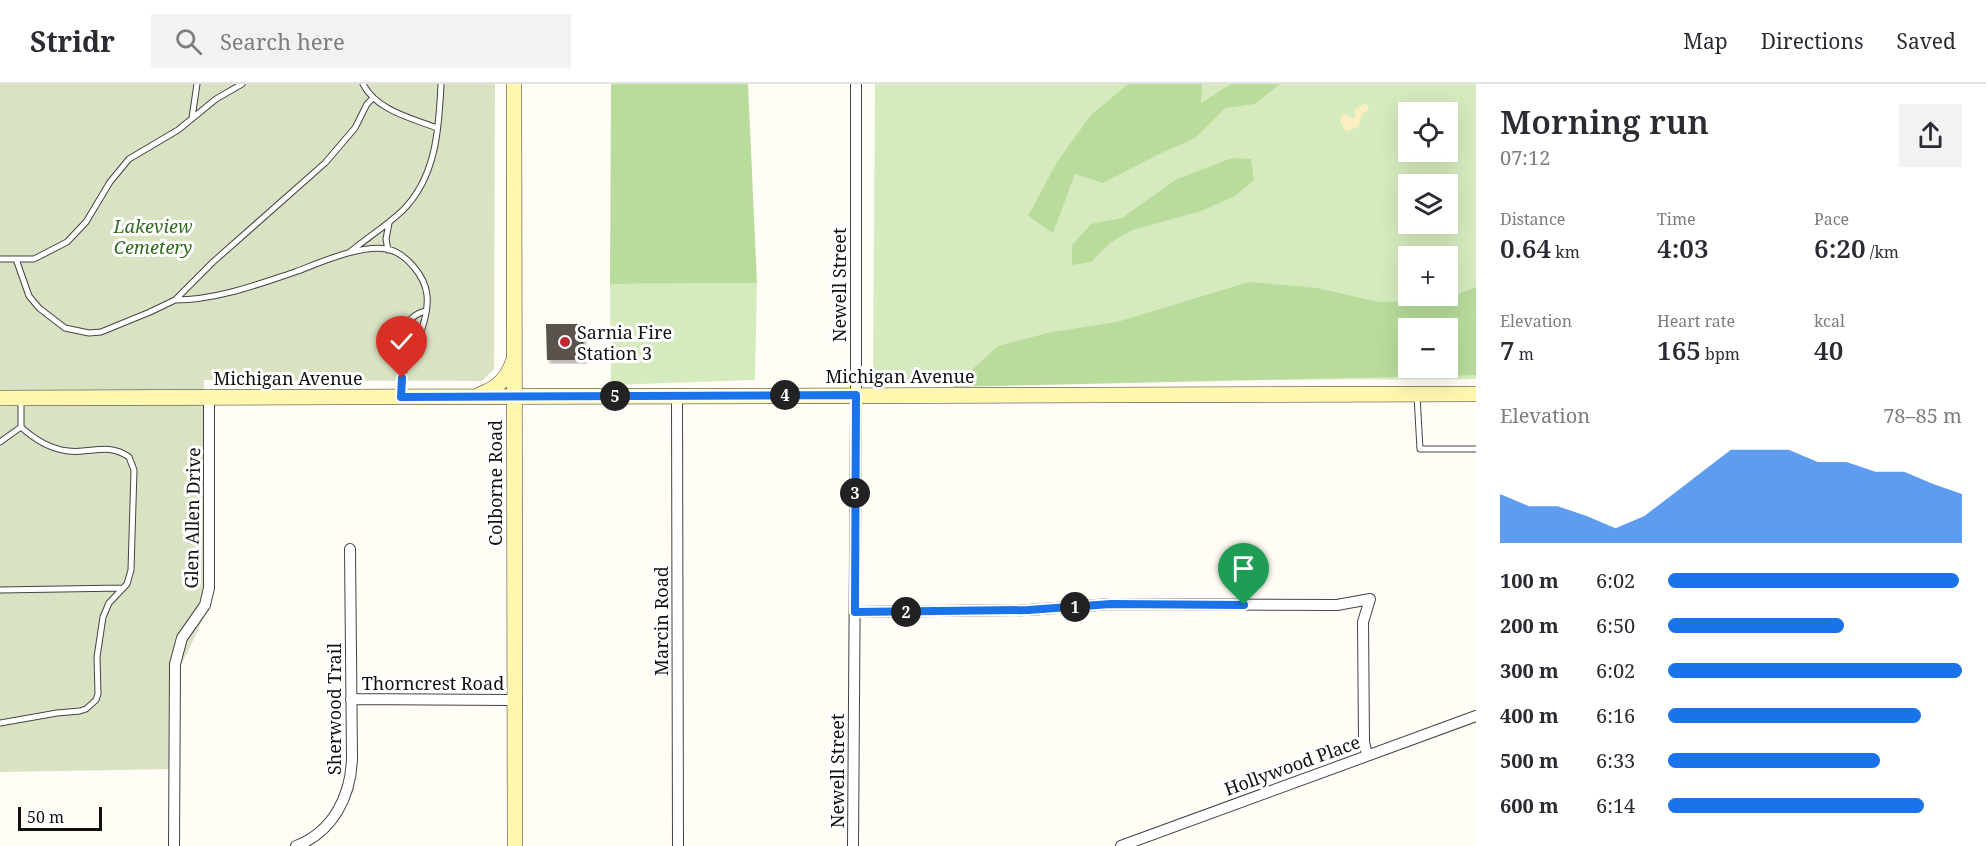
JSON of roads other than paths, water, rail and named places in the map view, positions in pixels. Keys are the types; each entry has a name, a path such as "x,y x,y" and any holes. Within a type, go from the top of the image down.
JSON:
{"main road":[{"name":"Colborne Road","path":"514,84 515,846"},
{"path":"476,396 490,391 501,383 514,359"},
{"name":"Michigan Avenue","path":"0,398 1476,394"}],"street":[{"name":"Newell Street","path":"853,846 856,84"},
{"name":"Marcin Road","path":"677,396 678,846"},
{"name":"Glen Allen Drive","path":"174,846 175,664 182,638 205,605 209,588 209,398"},
{"name":"Sherwood Trail","path":"296,846 310,839 333,818 347,793 351,772 350,549"},
{"path":"855,612 1028,610 1111,604 1337,605 1370,599 1363,622 1364,742 1367,755"},
{"name":"Thorncrest Road","path":"351,699 516,700"},
{"name":"Hollywood Place","path":"1121,846 1476,717"}],"lane":[{"path":"192,118 197,84"},
{"path":"0,259 42,256 67,242 86,222 110,182 129,159 178,130 216,99 242,84"},
{"path":"363,84 372,99 437,128"},
{"path":"349,253 404,210 421,186 430,168 441,84"},
{"path":"16,259 29,296 39,308 56,322 77,331 101,333 175,300 213,262 326,163 356,128 367,104 372,99"},
{"path":"388,223 386,235 388,250"},
{"path":"175,300 192,300 241,289 349,253 388,250 401,257 422,277 427,294 426,311 411,359 404,370"},
{"path":"401,397 404,370 400,354 404,331 413,318 426,311"},
{"path":"1417,394 1420,449 1476,449"},
{"path":"21,398 21,427"},
{"path":"0,442 21,427"},
{"path":"0,723 57,712 80,711 92,705 99,694 98,657 103,617 109,603 131,577 134,470 129,457 104,448 68,451 35,438 21,427"},
{"path":"0,590 123,588"}],"place":[{"name":"Sarnia Fire Station 3","path":"565,342"}],"park label":[{"name":"Lakeview Cemetery","path":"153,236"}]}
